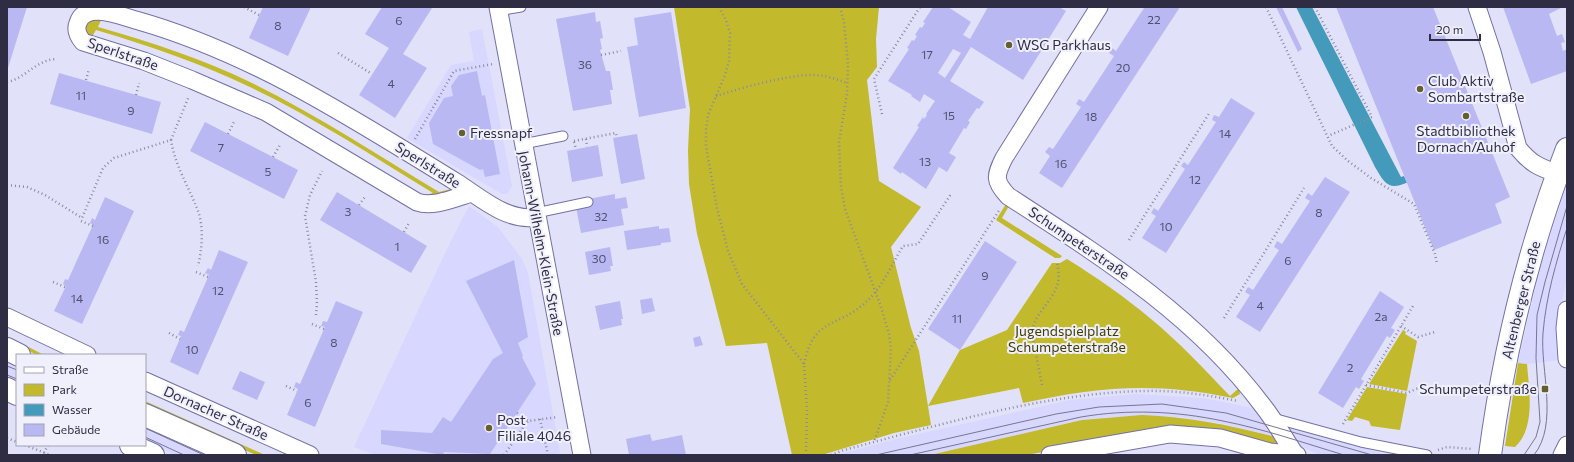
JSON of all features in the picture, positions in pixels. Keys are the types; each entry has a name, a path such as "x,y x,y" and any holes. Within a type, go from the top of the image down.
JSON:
{"street":[{"name":"Schumpeterstraße","path":"1099,7 1004,158 997,172 997,180 1000,188 1008,196 1129,275 1160,300 1218,353 1268,412 1296,455"},
{"path":"1477,7 1492,52 1518,148 1528,161 1538,167 1558,174"},
{"name":"Johann-Wilhelm-Klein-Straße","path":"498,9 582,455"},
{"name":"Sperlstraße","path":"472,193 436,203 427,204 417,202 266,112 144,61 83,42 77,32 78,20 86,12 98,10 161,27 243,60 311,96 513,217 527,219 536,215"},
{"name":"Altenberger Straße","path":"1481,452 1505,366 1517,310 1538,231 1567,148"},
{"path":"1567,310 1565,328 1567,359"},
{"path":"7,317 85,354"},
{"path":"7,349 17,354"},
{"name":"Dornacher Straße","path":"146,381 310,455"},
{"path":"7,389 16,394"},
{"path":"146,415 235,455"},
{"path":"1050,455 1170,434 1220,438 1270,452 1296,455"},
{"path":"1562,455 1567,445"},
{"path":"133,446 154,455"}],"lane":[{"path":"498,9 521,7"},
{"path":"523,144 565,139"},
{"path":"536,215 588,202"},
{"path":"1268,412 1361,442 1431,453"}],"path":[{"path":"244,7 259,15"},
{"path":"719,7 726,20 730,33 730,46 725,75 708,115 706,146 717,208 728,251 742,284 804,364"},
{"path":"840,7 844,22 848,65 840,142 841,187 844,210 875,291 891,349 888,404 874,442"},
{"path":"882,114 874,79 920,7"},
{"path":"1266,7 1332,146 1348,162 1414,204 1435,254 1437,264"},
{"path":"1315,7 1372,117 1328,136"},
{"path":"601,55 621,52"},
{"path":"338,53 372,74"},
{"path":"7,82 16,79 38,63 56,59"},
{"path":"412,144 454,71 493,64"},
{"path":"86,80 89,69"},
{"path":"715,96 751,86 808,75 830,77 847,83"},
{"path":"136,95 139,84"},
{"path":"188,101 171,140 177,165 200,219 201,250 198,266"},
{"path":"1129,240 1210,112"},
{"path":"228,134 234,122"},
{"path":"565,139 574,141 616,133 617,137"},
{"path":"586,139 587,147"},
{"path":"7,185 27,187 57,201 82,218 103,168 114,158 171,140"},
{"path":"574,141 576,149"},
{"path":"273,157 280,145"},
{"path":"316,315 316,282 305,216 310,195 322,171"},
{"path":"1224,318 1304,188"},
{"path":"806,455 807,408 804,364 806,352 820,329 853,312 866,302 875,291 903,246 918,244 951,194"},
{"path":"889,380 1008,196"},
{"path":"359,205 365,197"},
{"path":"81,221 93,226"},
{"path":"404,232 409,223"},
{"path":"1042,385 1032,334 1032,325 1057,287 1059,276 1058,261"},
{"path":"196,272 208,277"},
{"path":"53,282 65,287"},
{"path":"1342,425 1413,306"},
{"path":"312,324 324,329"},
{"path":"1400,326 1418,337 1435,332"},
{"path":"169,333 180,339"},
{"path":"1366,385 1407,393 1425,385"},
{"path":"286,386 297,391"},
{"path":"831,455 874,442 1001,412 1056,400 1105,393 1145,391 1177,392 1214,397 1268,412"},
{"path":"517,413 528,421"},
{"path":"504,455 528,421 558,417"},
{"path":"540,419 548,455"},
{"path":"27,446 50,455"},
{"path":"44,453 48,446"},
{"path":"1431,453 1447,447 1481,452"}],"shaded area":[{"path":"482,29 512,186 507,194 502,194 407,138 451,65 474,61 469,32"},
{"path":"1567,184 1567,279 1558,318 1560,360 1527,364 1518,363 1540,268"},
{"path":"469,206 498,227 522,259 528,273 560,453 552,455 376,455 354,447 447,249"},
{"path":"7,356 16,360 16,383 7,379"},
{"path":"1136,394 1203,398 1252,408 1260,414 1276,437 1225,424 1180,417 1110,417 1082,420 930,455 837,455 892,440 1070,400"},
{"path":"146,420 223,455 175,455 146,441"},
{"path":"1289,426 1387,455 1321,455 1302,447"}],"green space":[{"path":"674,7 879,7 876,39 877,67 867,80 879,181 921,207 891,247 911,328 919,351 931,425 894,433 822,455 792,455 767,343 726,346 697,234 689,184 688,150 690,109"},
{"path":"103,16 98,27 176,52 233,74 276,95 324,122 439,192 455,188 459,191 423,200 419,197 433,193 299,112 252,88 176,56 96,30 90,40 84,28 89,18"},
{"path":"1006,204 1009,206 1002,218 1062,256 1060,258 1055,258 996,220"},
{"name":"Jugendspielplatz Schumpeterstraße","path":"1067,259 1131,303 1151,319 1181,346 1230,396 1239,388 1240,394 1233,398 1179,390 1128,388 1077,393 1023,403 1019,388 928,406 960,350 1007,330 1052,263 1060,263"},
{"path":"1403,330 1406,332 1405,334 1417,341 1407,391 1369,384"},
{"path":"7,336 42,354 35,354 7,340"},
{"path":"1518,363 1527,364 1530,408 1526,430 1522,439 1515,447 1505,446"},
{"path":"1367,387 1407,394 1400,430 1371,426 1369,421 1355,417 1352,421 1347,420"},
{"path":"146,401 265,455 256,455 146,405"},
{"path":"1142,415 1209,422 1242,429 1276,437 1276,446 1166,430 1026,455 930,455 1082,420"}],"water":[{"path":"1296,7 1312,7 1401,177 1404,176 1407,183 1395,186 1387,184 1378,172"}],"building":[{"path":"7,7 27,7 7,71"},
{"path":"263,7 311,7 288,56 249,38"},
{"path":"382,7 432,8 403,54 427,68 395,118 359,95 389,48 365,34"},
{"path":"933,7 948,7 971,22 963,35 970,39 988,7 1059,7 1066,11 1023,80 971,47 950,81 984,102 979,109 977,108 968,121 970,122 966,129 964,128 949,153 956,157 947,172 939,167 926,189 902,172 901,174 893,168 919,127 917,126 923,117 924,119 927,115 926,114 935,101 924,94 920,102 911,96 912,95 888,81 909,49 907,48 912,40 914,41 917,36 915,35 920,27 922,28 925,23 923,22","holes":["953,49 961,53 945,78 938,73"]},
{"path":"1142,7 1180,7 1062,188 1039,173 1050,156 1045,152 1049,147 1053,149 1081,107 1076,104 1079,99 1084,102 1114,56 1109,53 1112,48 1116,51 1144,8"},
{"path":"1276,7 1282,7 1302,49 1298,52"},
{"path":"1336,7 1433,7 1510,197 1495,204 1502,223 1434,250"},
{"path":"1503,7 1563,7 1549,14 1557,36 1562,34 1565,42 1561,43 1563,51 1567,49 1567,71 1531,84"},
{"path":"595,12 596,22 600,21 603,38 600,39 602,49 600,50 606,71 610,71 613,90 610,90 612,104 573,111 556,19"},
{"path":"671,12 686,108 639,117 627,47 638,45 634,18"},
{"name":"Fressnapf","path":"477,71 482,96 485,95 500,174 485,177 483,169 480,170 433,144 429,123 444,98 453,96 451,86 459,75"},
{"path":"59,73 161,102 152,134 50,104"},
{"path":"1231,98 1255,113 1166,253 1142,238 1156,216 1151,213 1154,208 1158,211 1185,169 1181,166 1184,162 1188,165 1216,122 1212,120 1214,115 1219,117"},
{"path":"205,122 298,170 284,199 190,151"},
{"path":"637,134 645,179 621,184 613,138"},
{"path":"598,145 603,176 572,182 567,151"},
{"path":"1325,177 1350,192 1260,332 1236,317 1250,295 1245,292 1248,287 1253,290 1279,250 1274,247 1277,241 1282,244 1310,201 1305,198 1308,193 1312,196"},
{"path":"337,192 427,246 411,273 320,220"},
{"path":"615,194 615,199 626,197 628,208 621,209 624,225 581,233 576,207 588,199"},
{"path":"105,197 134,211 82,324 54,311 66,286 63,284 65,279 68,280 93,225 90,223 92,218 95,220"},
{"path":"659,226 659,229 669,228 671,242 627,250 624,231"},
{"path":"985,241 1017,262 960,350 928,329"},
{"path":"610,247 613,266 610,266 611,271 589,275 585,252"},
{"path":"219,250 248,262 198,375 170,362 181,336 178,335 180,330 184,332 209,275 205,273 208,268 211,270"},
{"path":"514,260 528,337 518,343 523,356 522,357 536,384 490,454 444,452 443,455 381,444 381,430 432,433 443,417 451,422 493,359 503,353 466,281"},
{"path":"1380,291 1404,307 1391,328 1395,330 1390,338 1387,336 1361,379 1364,381 1359,389 1356,387 1343,408 1318,393"},
{"path":"652,298 655,311 642,314 640,300"},
{"path":"336,301 363,312 315,427 287,415 298,389 294,387 296,382 300,384 325,327 321,326 323,321 327,322"},
{"path":"620,301 623,319 621,319 622,325 600,330 595,306"},
{"path":"700,336 703,345 695,347 693,338"},
{"path":"240,371 265,382 257,400 232,389"},
{"path":"650,434 652,441 682,435 686,455 629,455 626,439"}],"tram line":[{"path":"1524,455 1536,437 1540,422 1536,358 1537,315 1567,206"},
{"path":"1534,455 1546,428 1547,396 1543,348 1546,306 1567,228"},
{"path":"7,366 16,370"},
{"path":"7,375 16,379"},
{"path":"876,455 1056,414 1099,407 1162,404 1226,413 1372,455"},
{"path":"910,455 1081,417 1099,414 1134,412 1188,415 1238,424 1344,455"},
{"path":"146,428 204,455"},
{"path":"146,437 184,455"}],"place":[{"name":"WSG Parkhaus","path":"1009,45"},
{"name":"Club Aktiv Sombartstraße","path":"1420,89"},
{"name":"Stadtbibliothek Dornach/Auhof","path":"1466,116"},
{"name":"Fressnapf","path":"462,133"},
{"name":"Schumpeterstraße","path":"1545,389"},
{"name":"Post Filiale 4046","path":"489,428"}]}
